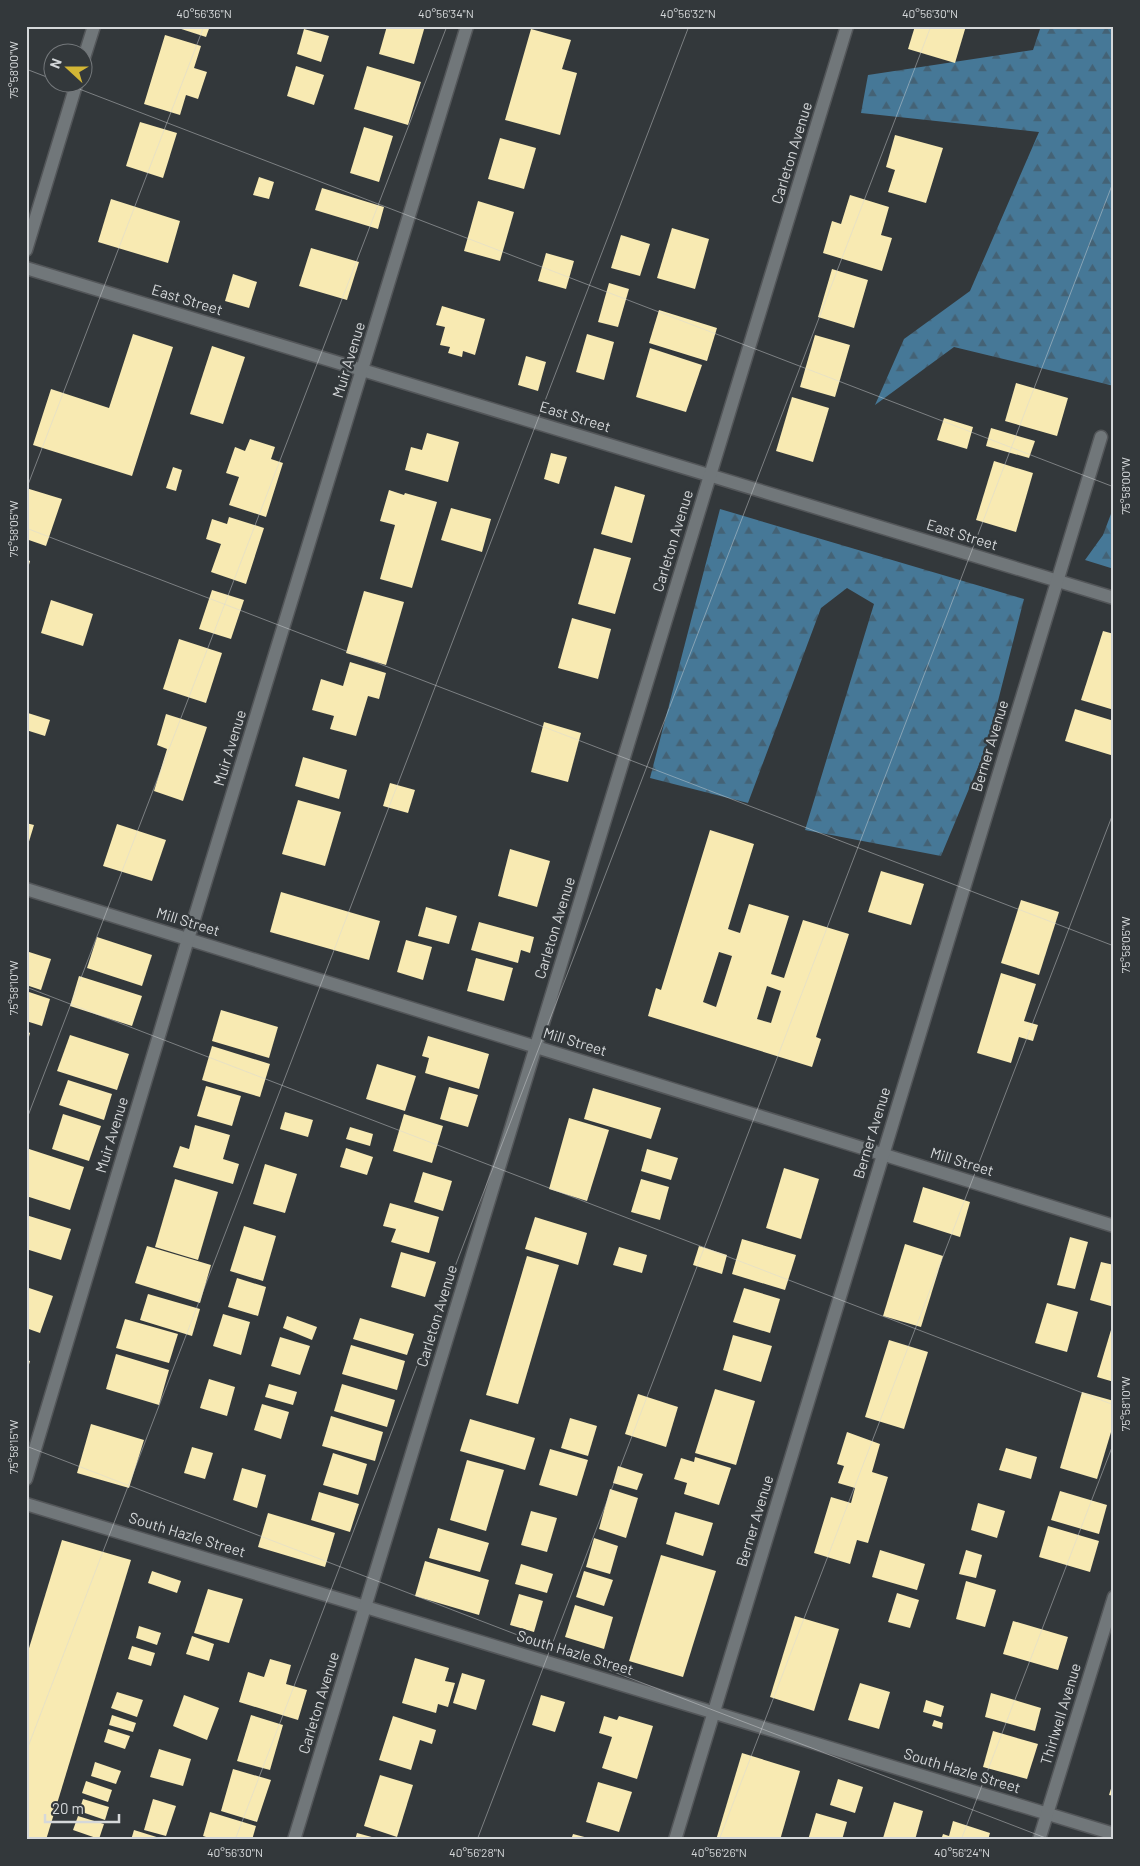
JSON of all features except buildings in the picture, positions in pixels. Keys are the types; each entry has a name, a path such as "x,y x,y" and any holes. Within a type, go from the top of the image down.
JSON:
{"street":[{"path":"89,42 94,26"},
{"name":"Muir Avenue","path":"26,1479 188,939 467,26"},
{"name":"Carleton Avenue","path":"294,1840 848,26"},
{"path":"26,250 74,92"},
{"name":"East Street","path":"26,268 1114,598"},
{"name":"Berner Avenue","path":"675,1840 1101,437"},
{"name":"Mill Street","path":"26,889 1114,1226"},
{"name":"South Hazle Street","path":"26,1504 1114,1834"},
{"name":"Thirlwell Avenue","path":"1039,1840 1114,1597"}],"green space":[{"path":"1041,26 1114,26 1114,386 954,347 875,405 904,339 970,291 1039,132 861,113 868,75 1033,50"},
{"path":"1114,506 1114,569 1085,560 1103,535"},
{"path":"720,509 1024,599 986,748 941,856 805,830 874,604 847,588 821,608 748,803 650,778"}]}
